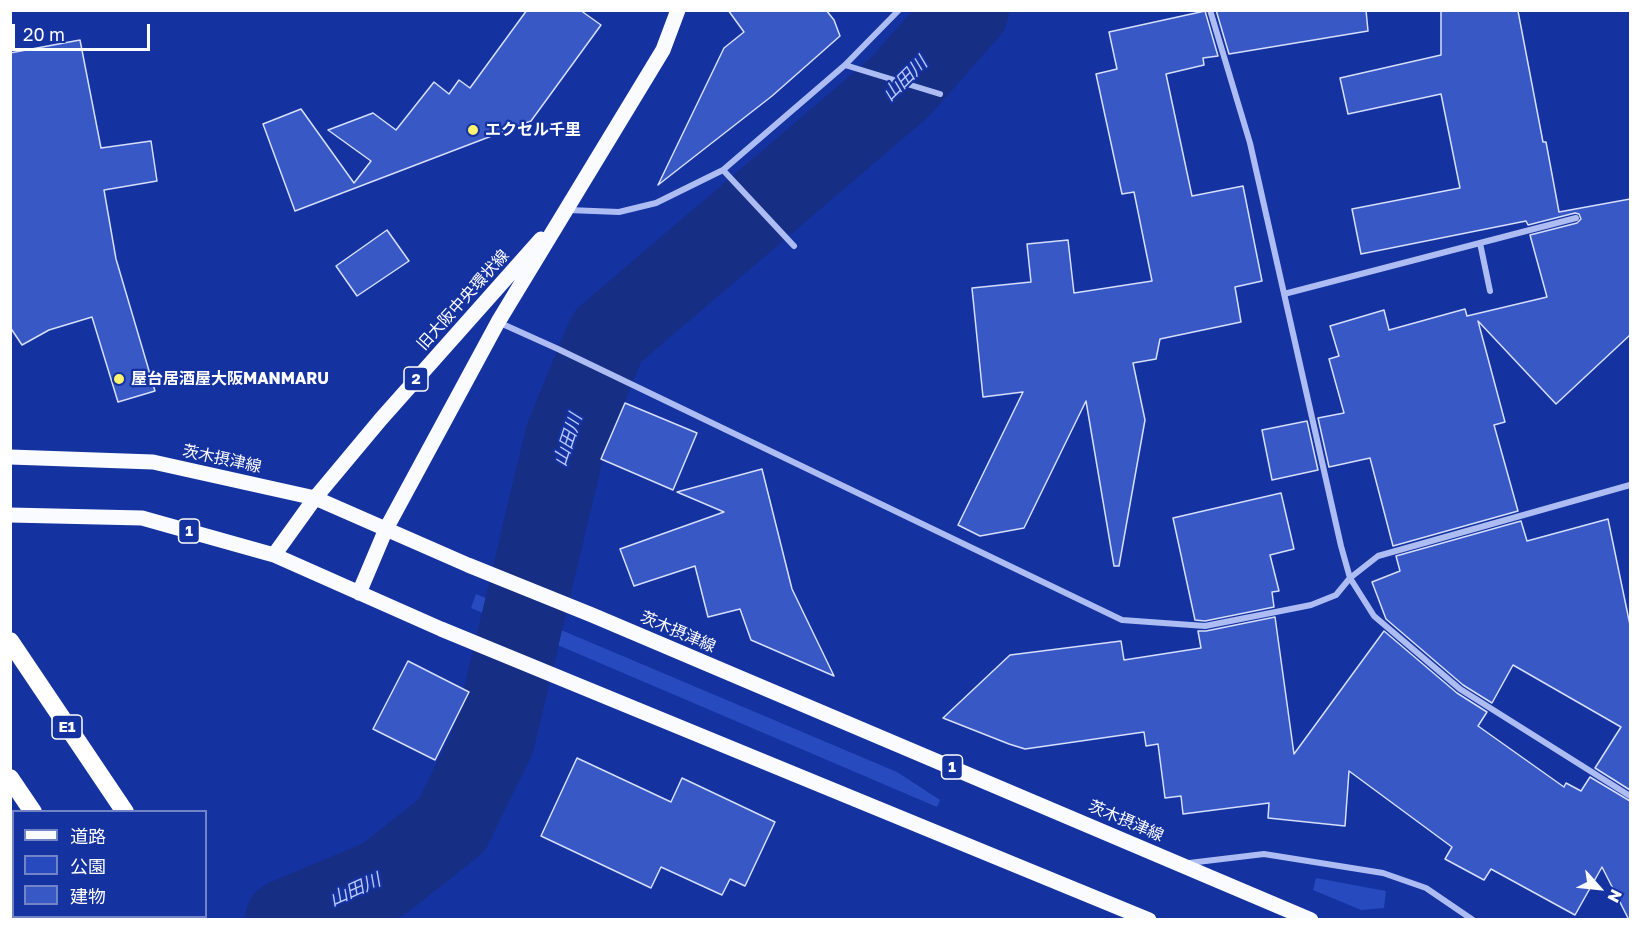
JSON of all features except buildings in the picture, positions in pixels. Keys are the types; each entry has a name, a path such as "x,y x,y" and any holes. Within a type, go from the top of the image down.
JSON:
{"highway":[{"name":"E1","path":"10,641 124,810"},
{"path":"10,778 32,810"}],"main road":[{"name":"旧大阪中央環状線","path":"359,593 386,529 498,322 663,50 678,10"},
{"name":"旧大阪中央環状線","path":"274,555 315,498 381,419 567,210"},
{"name":"茨木摂津線","path":"10,457 153,462 315,498 468,565 592,615 1311,920"},
{"name":"1","path":"10,515 142,518 274,555 441,629 1149,920"}],"street":[{"path":"567,210 619,212 656,203 723,170 845,65 899,10"},
{"path":"1210,10 1250,142 1350,578 1374,616 1460,689 1630,795"},
{"path":"845,65 940,94"},
{"path":"723,170 795,246"},
{"path":"1284,294 1576,218"},
{"path":"1480,243 1490,291"},
{"path":"498,322 1122,620 1205,626 1311,605 1336,595 1350,578 1378,556 1630,485"},
{"path":"1182,864 1264,854 1383,873 1426,888 1473,920"}],"green space":[{"path":"476,594 897,772 940,800 937,807 471,608"},
{"path":"1316,878 1386,891 1384,908 1361,910 1313,890"}],"waterway":[{"name":"山田川","path":"286,920 384,879 452,825 494,739 566,437 607,337 899,88 968,10"}],"place":[{"name":"エクセル千里","path":"473,130"},
{"name":"屋台居酒屋大阪MANMARU","path":"119,379"}]}
